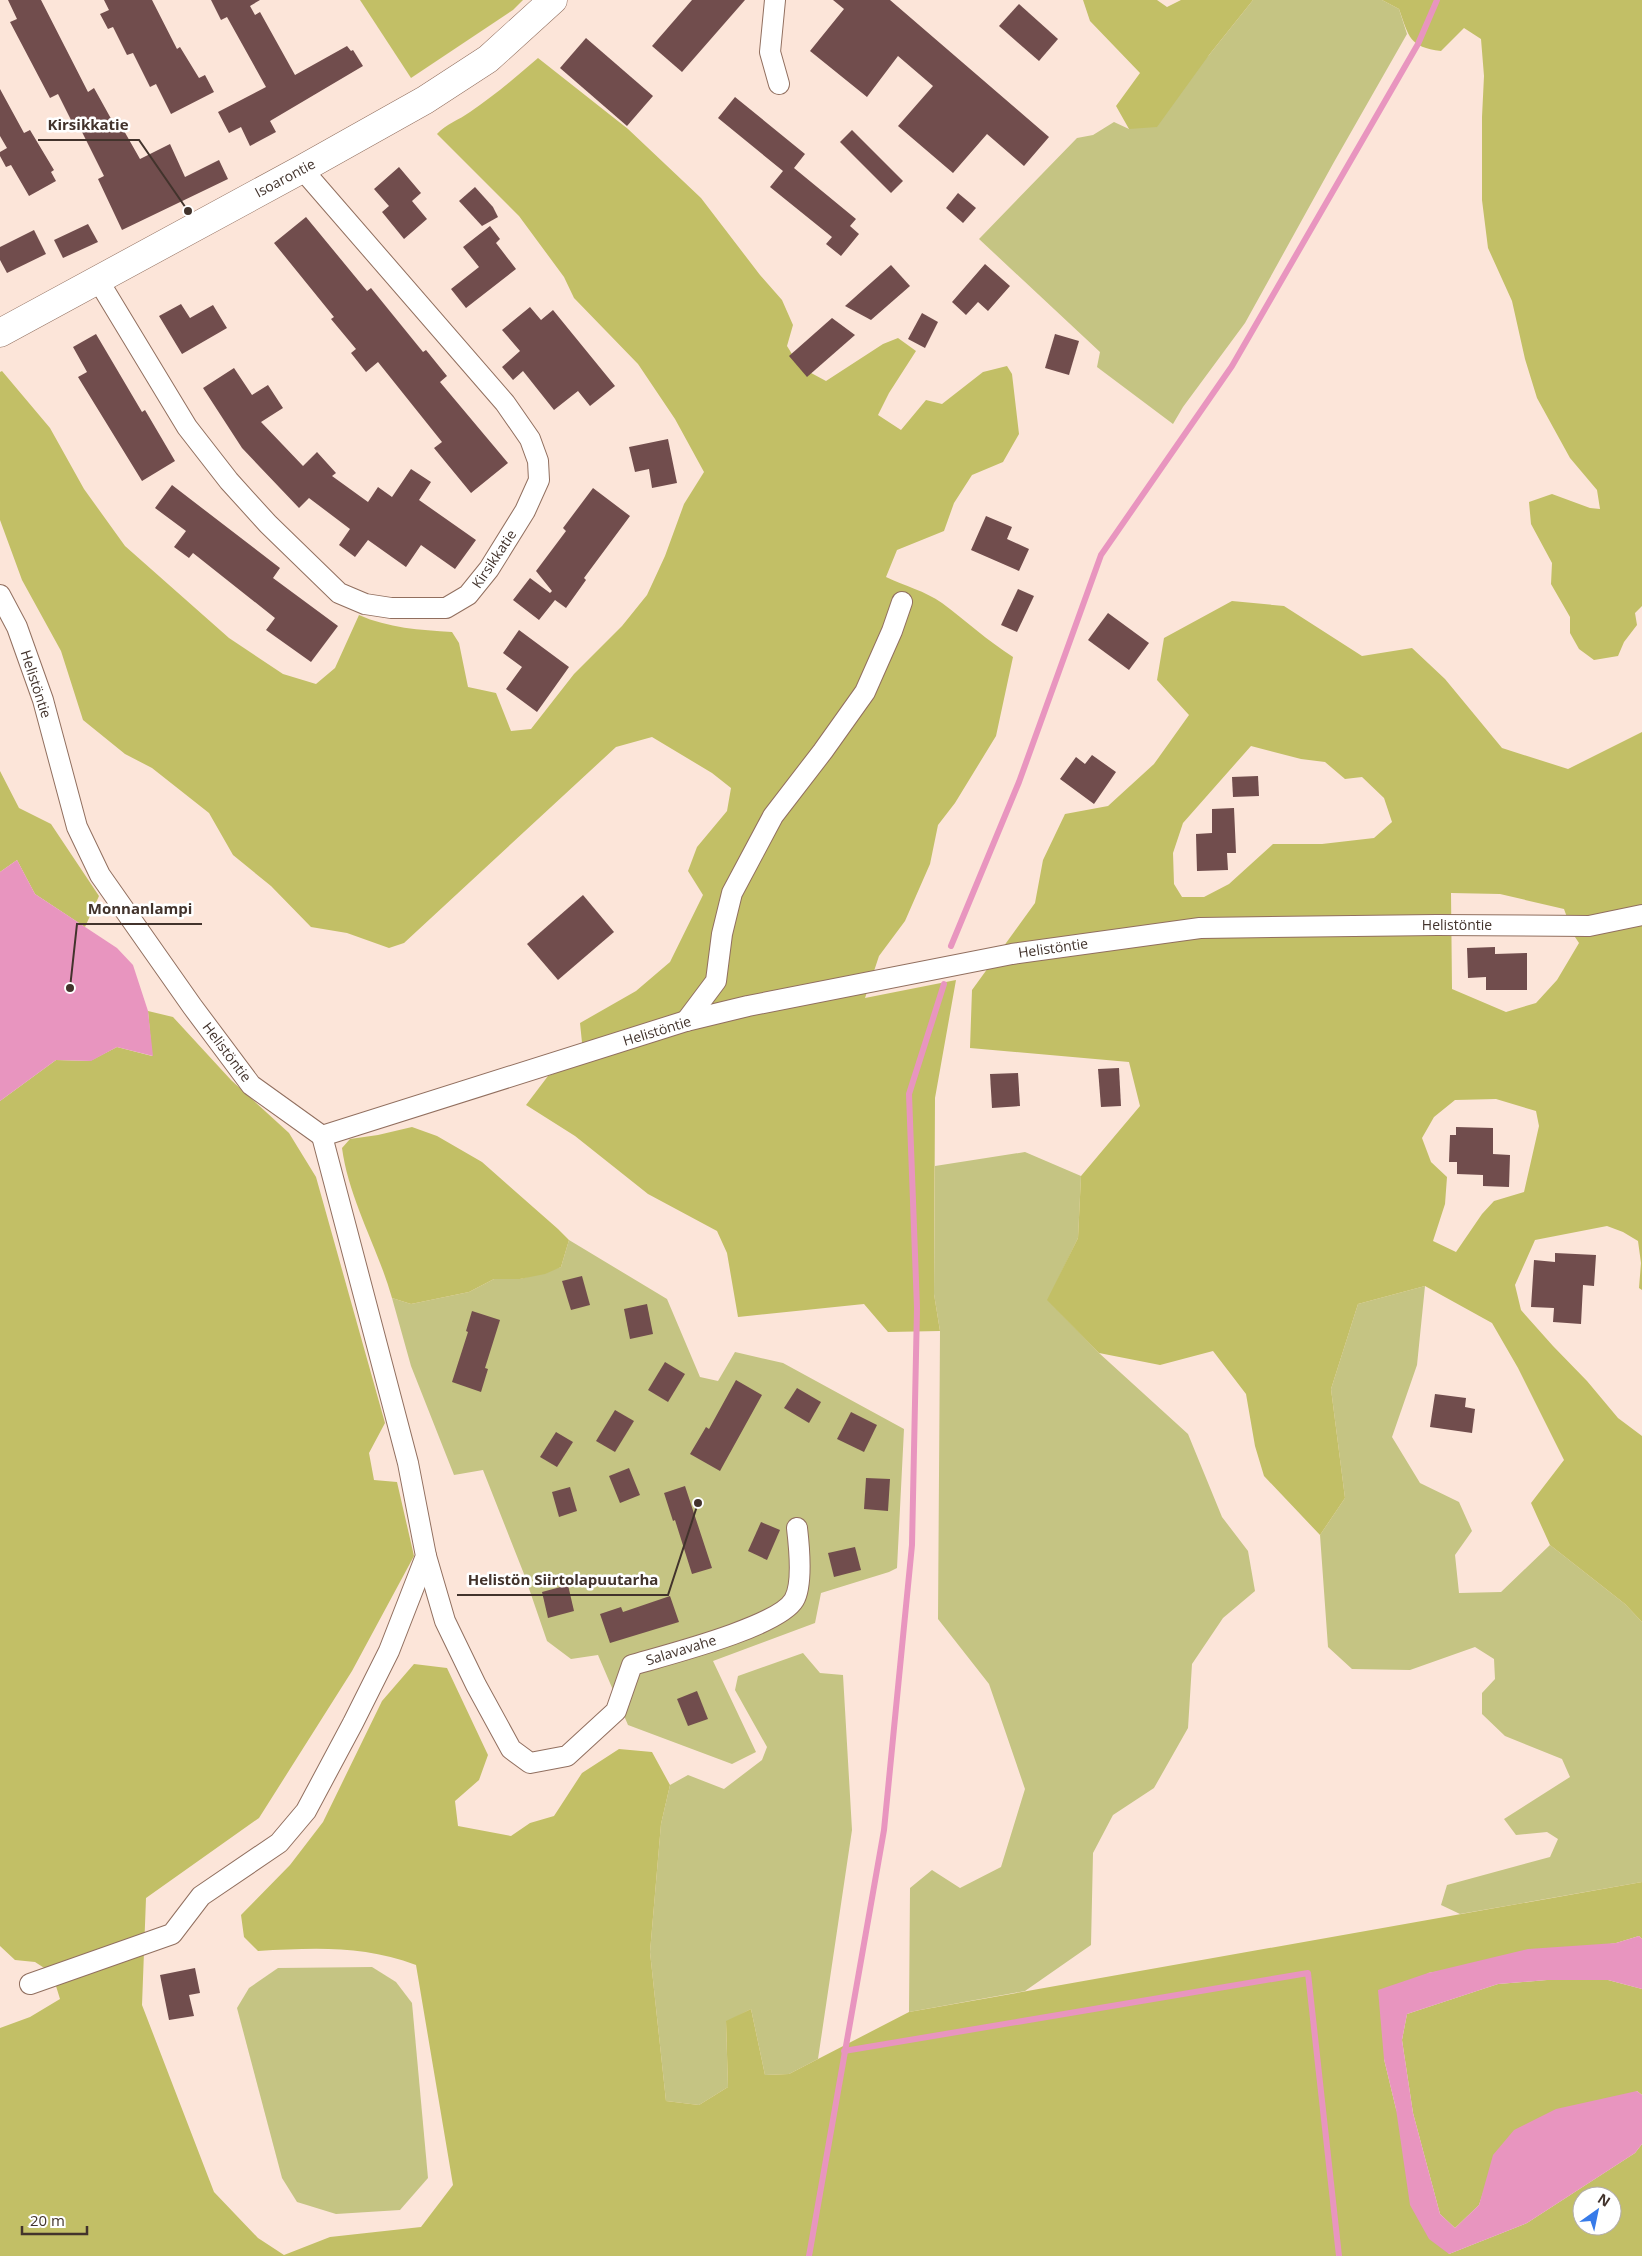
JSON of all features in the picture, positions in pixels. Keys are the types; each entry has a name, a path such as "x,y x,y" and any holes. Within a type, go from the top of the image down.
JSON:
{"street":[{"name":"Isoarontie","path":"0,332 302,169 425,100 488,59 553,0"},
{"path":"775,0 770,52 779,84"},
{"name":"Kirsikkatie","path":"98,280 187,427 228,481 318,573 340,593 365,604 391,608 446,608 468,595 499,553 525,511 539,480 538,461 530,440 505,402 372,252 302,169"},
{"name":"Helistöntie","path":"0,595 17,627 43,700 77,827 100,875 192,1006 251,1085 322,1136 686,1021 748,1006 1012,954 1200,928 1437,924 1589,926 1642,915"},
{"path":"686,1021 716,981 722,934 732,893 773,816 865,692 892,631 902,602"},
{"path":"30,1984 172,1934 201,1896 279,1843 306,1811 353,1723 389,1651 426,1556 408,1463 322,1136"},
{"name":"Salavavahe","path":"426,1556 446,1620 476,1684 511,1749 530,1763 567,1756 616,1711 632,1666 731,1635 773,1619 794,1600 800,1570 797,1528"}],"shaded area":[{"path":"360,0 523,0 513,10 411,78"},
{"path":"1083,0 1157,0 1167,7 1181,0 1253,0 1209,55 1157,127 1129,129 1116,106 1140,73 1090,21"},
{"path":"1253,0 1382,0 1399,9 1407,34 1245,323 1183,407 1173,424 1097,367 1100,352 979,239 1077,138 1093,135 1114,122 1129,129 1209,55"},
{"path":"1382,0 1642,0 1642,606 1635,613 1637,625 1624,642 1618,656 1594,660 1579,649 1570,633 1570,617 1551,584 1552,563 1531,524 1529,502 1552,494 1590,508 1600,509 1597,490 1570,458 1537,398 1525,359 1512,301 1488,248 1482,200 1484,76 1481,39 1464,28 1441,51 1422,47 1408,34 1399,9"},
{"path":"538,58 628,129 701,198 760,275 782,300 793,325 787,346 800,367 826,381 883,344 898,338 916,351 889,393 878,415 901,430 926,400 942,404 983,372 1007,366 1012,374 1019,434 1003,462 972,475 954,503 944,531 897,550 886,577 935,599 1013,657 996,736 955,803 938,825 930,864 905,921 879,956 865,998 956,980 935,1098 934,1294 940,1331 888,1332 864,1304 738,1317 727,1253 717,1231 648,1194 575,1136 526,1105 548,1076 584,1062 580,1023 636,991 670,962 703,895 688,871 697,847 727,811 731,788 712,773 652,737 616,747 404,943 389,948 347,933 311,927 271,886 233,855 209,813 152,768 125,754 83,720 61,651 22,580 0,520 0,372 2,371 50,428 84,489 125,546 229,638 283,674 316,684 335,668 359,615 393,626 452,632 459,643 468,687 496,693 511,731 531,729 574,674 622,626 647,595 665,556 684,504 704,472 675,419 638,364 574,298 564,277 519,216 437,134 444,127 466,115 488,99"},
{"path":"1232,601 1284,606 1362,656 1412,648 1445,679 1502,748 1568,769 1642,732 1642,1290 1639,1288 1641,1263 1638,1241 1623,1232 1607,1226 1535,1240 1515,1285 1521,1310 1587,1381 1618,1418 1642,1436 1642,1622 1625,1604 1550,1545 1531,1503 1564,1460 1518,1368 1492,1323 1425,1286 1358,1304 1331,1389 1345,1498 1320,1535 1264,1476 1255,1446 1246,1394 1213,1351 1160,1365 1099,1353 1047,1300 1078,1238 1081,1176 1140,1106 1129,1062 970,1048 972,990 1035,903 1043,860 1065,814 1108,806 1154,764 1189,715 1157,680 1164,638","holes":["1251,746 1301,759 1325,762 1345,779 1362,777 1384,798 1392,822 1374,838 1322,844 1273,844 1229,884 1204,897 1182,897 1174,884 1173,853 1183,823","1451,893 1500,894 1564,909 1573,934 1579,943 1557,980 1536,1003 1506,1012 1452,989","1496,1099 1536,1111 1539,1126 1524,1192 1494,1201 1482,1214 1456,1252 1433,1241 1445,1204 1447,1177 1431,1162 1422,1138 1434,1117 1455,1100"]},
{"path":"0,771 19,808 51,824 99,896 85,927 35,894 17,860 0,872"},
{"path":"17,860 35,894 117,948 133,965 148,1011 153,1056 117,1047 91,1061 56,1060 0,1101 0,872"},
{"path":"148,1011 173,1017 231,1080 289,1133 316,1177 385,1423 369,1453 374,1480 397,1482 414,1556 352,1671 259,1818 146,1898 142,2005 214,2192 258,2238 284,2255 330,2237 421,2227 453,2185 416,1965 376,1954 338,1949 258,1951 244,1937 241,1915 290,1865 323,1822 382,1701 414,1664 447,1668 488,1755 479,1780 455,1801 458,1826 511,1836 530,1823 554,1816 582,1773 619,1749 652,1752 670,1785 661,1824 650,1952 666,2101 699,2105 728,2087 726,2021 751,2009 765,2075 789,2074 909,2012 1642,1882 1642,1939 1639,1936 1616,1943 1428,1973 1384,2059 1396,2109 1449,2254 1527,2223 1572,2194 1572,2236 1622,2236 1622,2186 1584,2186 1635,2153 1642,2144 1642,2256 0,2256 0,2028 30,2017 60,1999 52,1973 35,1962 15,1960 0,1946 0,1101 56,1060 90,1061 117,1047 152,1056"},
{"path":"412,1127 437,1136 482,1162 558,1229 569,1240 561,1267 545,1274 520,1279 494,1279 469,1292 411,1304 392,1298 357,1205 342,1148 350,1139"},
{"path":"1025,1152 1081,1176 1078,1238 1048,1300 1099,1353 1188,1434 1222,1517 1248,1551 1255,1591 1223,1618 1192,1664 1188,1728 1154,1788 1113,1815 1093,1853 1091,1945 1025,1991 909,2012 910,1888 932,1870 960,1888 1001,1867 1025,1789 989,1684 938,1619 940,1331 934,1294 935,1166"},
{"path":"569,1240 667,1299 700,1377 718,1381 735,1352 783,1363 904,1429 897,1568 821,1593 815,1623 713,1661 756,1752 732,1764 628,1725 598,1655 571,1659 547,1641 524,1574 483,1470 454,1475 411,1366 392,1298 411,1304 469,1292 494,1279 520,1279 561,1267"},
{"path":"1425,1286 1417,1365 1392,1437 1420,1483 1459,1502 1472,1531 1455,1555 1459,1593 1501,1592 1550,1545 1625,1604 1642,1622 1642,1882 1460,1914 1441,1905 1447,1885 1550,1857 1558,1839 1547,1832 1516,1835 1504,1819 1570,1777 1562,1759 1505,1736 1482,1714 1482,1693 1495,1679 1494,1659 1475,1647 1410,1670 1352,1669 1328,1647 1320,1535 1345,1498 1331,1389 1358,1304"},
{"path":"803,1653 820,1673 843,1675 852,1830 818,2059 789,2074 765,2075 751,2009 726,2022 728,2087 699,2105 666,2101 650,1952 661,1824 670,1785 688,1775 724,1789 762,1760 767,1747 735,1690 738,1676"},
{"path":"1639,1936 1642,1939 1642,1989 1608,1980 1547,1980 1498,1984 1407,2014 1402,2040 1413,2113 1440,2214 1455,2228 1479,2205 1493,2155 1514,2130 1556,2109 1637,2091 1642,2095 1642,2144 1635,2153 1584,2186 1572,2186 1572,2194 1527,2223 1449,2254 1429,2239 1410,2205 1396,2109 1384,2059 1378,1990 1428,1973 1528,1949 1616,1943"},
{"path":"372,1967 396,1982 412,2003 428,2178 400,2210 336,2214 297,2202 282,2178 237,2008 249,1988 278,1968"},
{"path":"1547,1980 1608,1980 1642,1989 1642,2095 1637,2091 1483,2193 1479,2205 1455,2228 1440,2214 1413,2113 1402,2040 1407,2014 1498,1984"}],"building":[{"path":"8,0 41,0 88,92 94,88 114,124 119,122 140,159 170,144 185,177 219,160 228,179 122,230 98,179 104,176 79,126 75,128 58,94 50,98 10,22 17,19"},
{"path":"104,0 152,0 177,49 180,47 199,78 205,75 214,92 171,114 156,84 150,87 133,53 127,55 113,27 108,29 100,14 109,10"},
{"path":"211,0 260,0 250,6 255,15 260,12 295,75 347,46 351,51 353,50 363,66 270,121 276,132 250,146 241,127 229,133 218,112 266,87 227,17 221,20"},
{"path":"692,0 745,0 682,72 652,46"},
{"path":"833,0 890,0 1049,137 1024,166 987,134 953,173 898,126 933,86 898,56 867,97 810,51 844,9"},
{"path":"1019,4 1058,39 1039,61 999,26"},
{"path":"586,38 653,96 627,126 560,68"},
{"path":"0,89 24,133 30,130 54,170 51,172 56,181 29,196 11,165 6,167 0,156 0,152 7,148 0,136"},
{"path":"735,97 805,154 794,168 856,219 850,226 859,234 841,256 826,244 832,237 770,187 783,171 718,118"},
{"path":"852,130 903,181 891,193 840,142"},
{"path":"399,167 421,193 412,201 427,219 404,239 382,212 389,206 374,189"},
{"path":"475,187 493,207 498,217 482,226 459,201"},
{"path":"958,193 976,208 963,223 946,208"},
{"path":"306,217 367,291 371,288 423,352 426,350 447,376 440,382 508,463 471,493 434,448 442,442 378,362 366,372 351,353 356,349 331,319 334,317 274,243"},
{"path":"88,224 98,242 63,258 54,240"},
{"path":"490,226 500,239 496,243 516,269 466,308 451,289 479,267 463,247"},
{"path":"34,230 46,254 7,273 0,260 0,247"},
{"path":"985,264 1010,286 988,311 978,302 966,315 952,302"},
{"path":"891,265 910,286 871,320 845,306"},
{"path":"181,304 190,318 213,305 227,328 182,354 159,316"},
{"path":"530,307 541,320 553,310 615,386 590,406 578,391 554,410 523,371 513,380 502,367 520,351 502,330"},
{"path":"922,313 938,322 925,348 908,339"},
{"path":"832,318 855,335 807,377 789,356"},
{"path":"96,334 142,412 145,410 175,461 142,481 78,377 87,372 73,347"},
{"path":"1055,334 1079,341 1069,375 1045,368"},
{"path":"234,368 252,395 268,385 283,408 261,422 303,466 317,452 336,473 332,476 368,502 378,487 392,497 411,469 431,482 419,500 476,540 455,569 421,545 406,567 368,540 355,557 339,545 350,529 309,498 299,508 242,448 203,388"},
{"path":"668,439 677,483 652,488 649,469 635,472 629,447"},
{"path":"172,485 280,568 273,578 338,626 311,662 266,630 275,618 193,553 189,558 174,547 186,531 155,508"},
{"path":"593,488 630,516 584,578 586,580 566,608 555,600 539,620 513,600 530,578 550,593 552,591 536,571 566,531 563,528"},
{"path":"986,516 1012,527 1007,539 1029,549 1019,571 971,550"},
{"path":"1018,589 1034,596 1017,632 1001,625"},
{"path":"1108,613 1149,643 1129,670 1088,640"},
{"path":"519,630 569,667 537,712 506,689 522,667 503,653"},
{"path":"1092,755 1116,772 1094,804 1060,779 1076,757 1085,764"},
{"path":"1258,776 1259,796 1233,797 1232,777"},
{"path":"1234,808 1236,853 1227,853 1228,870 1197,871 1196,834 1212,833 1212,809"},
{"path":"583,895 614,932 558,980 527,944"},
{"path":"1495,947 1495,954 1527,953 1527,990 1486,990 1486,977 1468,978 1467,948"},
{"path":"1119,1068 1121,1106 1101,1107 1098,1069"},
{"path":"1018,1073 1020,1106 992,1108 990,1074"},
{"path":"1456,1127 1493,1128 1493,1154 1510,1155 1509,1187 1483,1186 1483,1175 1457,1174 1457,1162 1449,1162 1450,1135 1456,1135"},
{"path":"1555,1253 1596,1255 1594,1286 1583,1285 1581,1324 1553,1322 1554,1308 1531,1307 1534,1260 1555,1262"},
{"path":"582,1276 590,1305 571,1310 562,1281"},
{"path":"647,1304 653,1334 630,1339 624,1309"},
{"path":"472,1311 500,1320 485,1368 488,1369 481,1392 452,1382 468,1332 466,1331"},
{"path":"665,1362 685,1374 668,1402 648,1390"},
{"path":"736,1380 762,1395 720,1471 690,1454 706,1427 709,1429"},
{"path":"797,1388 821,1402 809,1423 784,1408"},
{"path":"1435,1394 1466,1398 1465,1407 1475,1409 1472,1433 1430,1427"},
{"path":"615,1410 634,1421 615,1452 596,1441"},
{"path":"851,1412 877,1425 864,1452 837,1439"},
{"path":"556,1432 573,1442 557,1467 540,1457"},
{"path":"629,1468 640,1495 620,1503 609,1476"},
{"path":"866,1478 890,1479 888,1511 864,1509"},
{"path":"685,1486 712,1568 692,1574 675,1520 673,1521 664,1493"},
{"path":"570,1487 577,1511 559,1517 552,1492"},
{"path":"761,1522 780,1530 767,1560 748,1551"},
{"path":"855,1547 861,1570 834,1577 828,1553"},
{"path":"568,1585 574,1611 548,1618 542,1592"},
{"path":"670,1596 679,1622 610,1643 600,1614 621,1607 623,1612"},
{"path":"697,1691 708,1719 688,1726 677,1699"},
{"path":"195,1968 200,1993 189,1995 194,2016 169,2020 160,1975"}],"waterway":[{"path":"951,946 1019,782 1101,555 1232,366 1418,44 1437,0"},
{"path":"809,2256 884,1830 912,1545 917,1308 909,1094 944,984"},
{"path":"844,2051 1308,1973 1339,2256"}],"place":[{"name":"Kirsikkatie","path":"188,211"},
{"name":"Monnanlampi","path":"70,988"},
{"name":"Helistön Siirtolapuutarha","path":"698,1503"}]}
